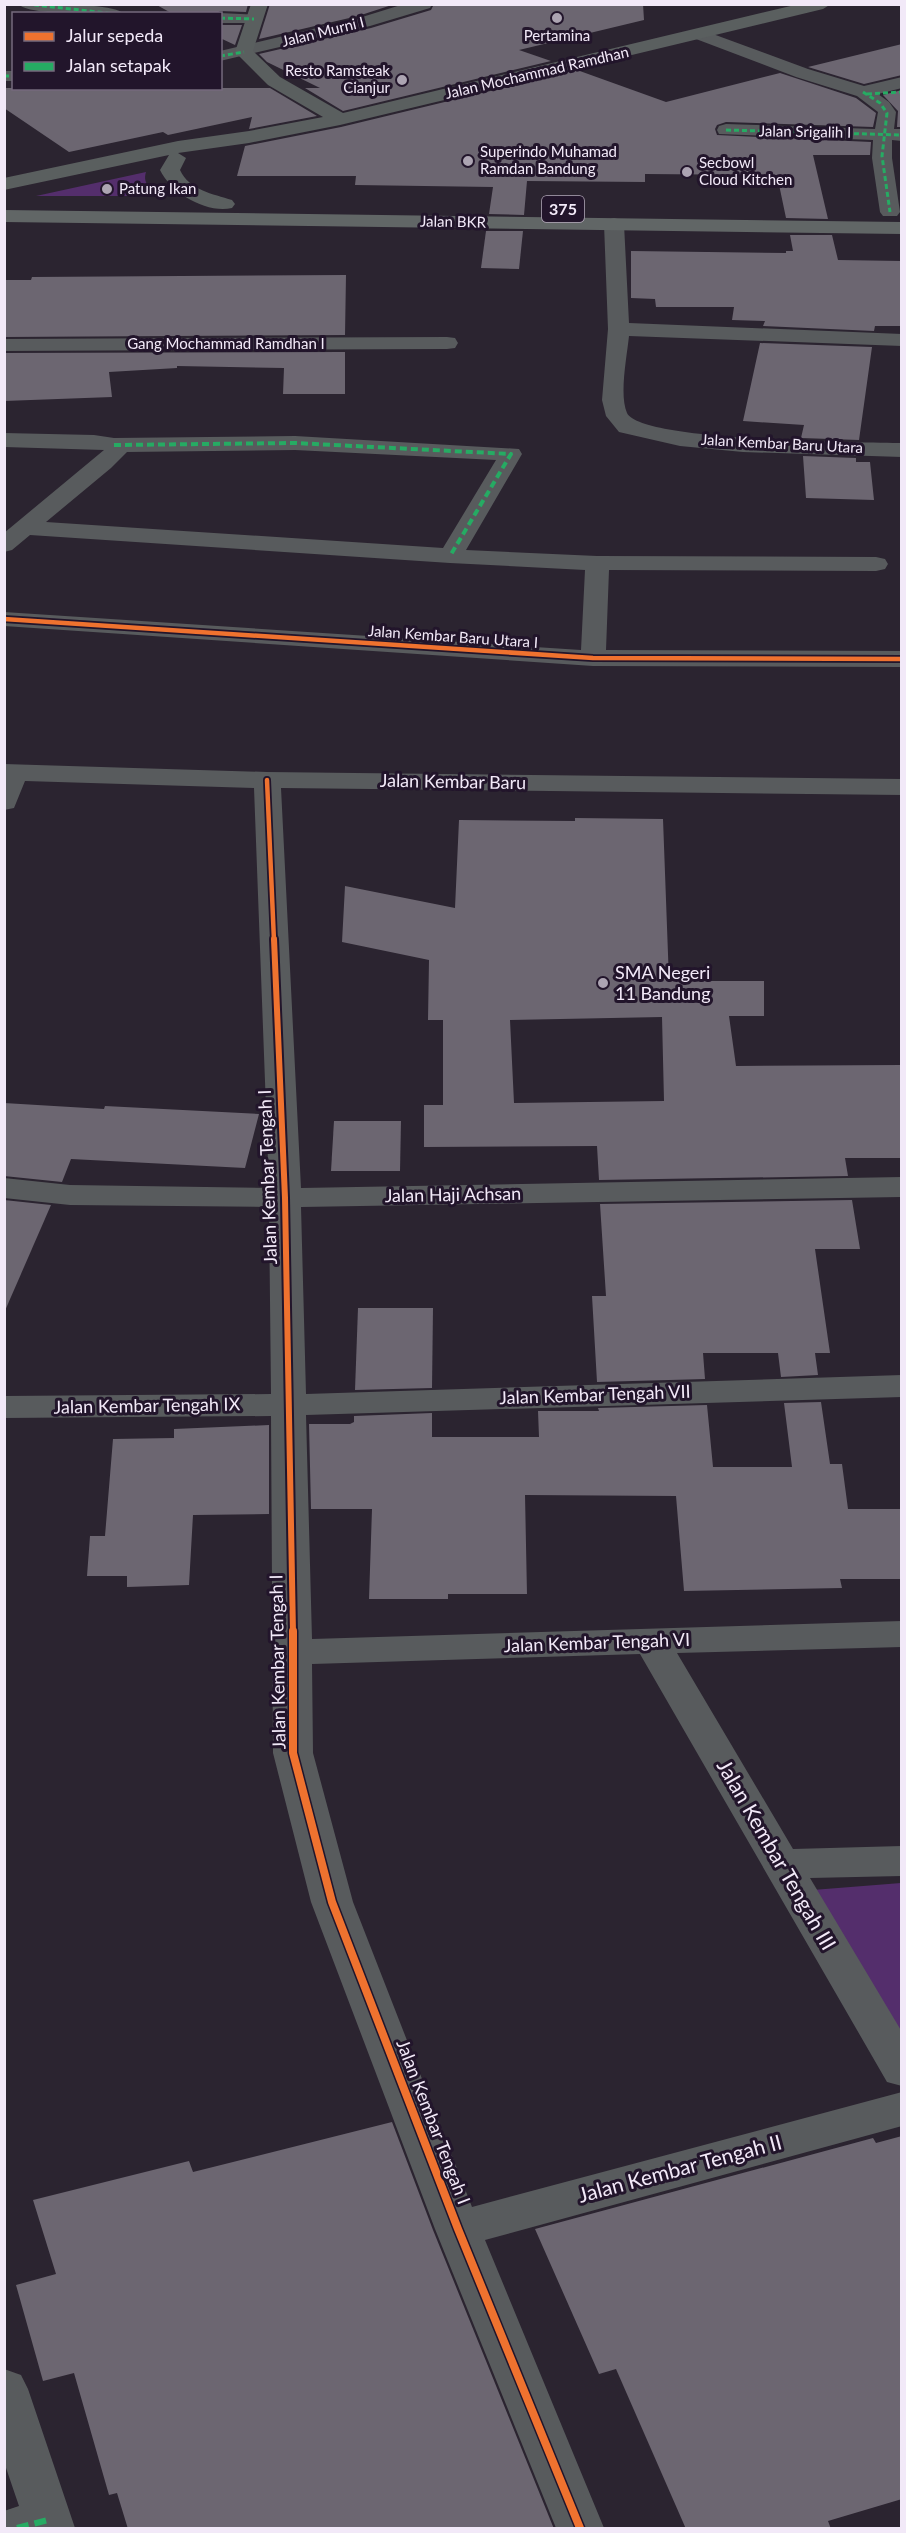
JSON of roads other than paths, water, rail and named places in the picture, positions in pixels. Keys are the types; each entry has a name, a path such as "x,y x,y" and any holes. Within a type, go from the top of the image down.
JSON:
{"main road":[{"name":"Jalan Mochammad Ramdhan","path":"4,184 178,147 340,119 702,35 824,4"},
{"path":"257,12 244,52 274,81 340,119"},
{"name":"Jalan Mochammad Ramdhan","path":"4,200 212,150 249,136"},
{"path":"176,158 170,170 176,183 192,194 225,204"},
{"name":"Jalan BKR","path":"4,200 898,217"},
{"name":"Jalan BKR","path":"4,216 614,224 898,217"}],"street":[{"path":"26,4 98,12"},
{"name":"Jalan Murni I","path":"222,56 364,22 424,4"},
{"path":"222,18 257,12"},
{"path":"702,35 802,73 865,93 902,92"},
{"path":"865,93 902,82"},
{"path":"865,93 887,112 887,122 892,135 882,158 898,217"},
{"name":"Jalan Srigalih I","path":"726,130 892,135"},
{"path":"614,224 619,329 902,340"},
{"name":"Jalan Kembar Baru Utara","path":"619,329 612,400 617,416 627,427 680,439 743,445 902,450"},
{"name":"Gang Mochammad Ramdhan I","path":"4,345 447,343"},
{"path":"4,440 94,442 114,445 295,443 511,454 450,556"},
{"path":"4,545 103,463 116,451 114,445"},
{"path":"27,528 450,556 597,563 876,564"},
{"path":"593,658 597,563"},
{"name":"Jalan Kembar Baru Utara I","path":"4,619 593,658 902,659"},
{"path":"4,802 9,772"},
{"name":"Jalan Kembar Baru","path":"9,772 267,780 902,787"},
{"name":"Jalan Kembar Tengah I","path":"267,780 285,1198 293,1753 332,1902 458,2229 580,2529"},
{"name":"Jalan Haji Achsan","path":"4,1188 70,1195 285,1198 902,1187"},
{"name":"Jalan Kembar Tengah VII","path":"289,1405 902,1386"},
{"name":"Jalan Kembar Tengah IX","path":"4,1407 289,1405"},
{"name":"Jalan Kembar Tengah VI","path":"293,1652 902,1634"},
{"name":"Jalan Kembar Tengah III","path":"651,1641 902,2070"},
{"path":"782,1864 902,1861"},
{"name":"Jalan Kembar Tengah II","path":"458,2229 902,2109"},
{"path":"4,2389 39,2526"}],"place":[{"name":"Pertamina","path":"557,18"},
{"name":"Resto Ramsteak Cianjur","path":"402,80"},
{"name":"Superindo Muhamad Ramdan Bandung","path":"468,161"},
{"name":"Secbowl Cloud Kitchen","path":"687,172"},
{"name":"Patung Ikan","path":"107,189"},
{"name":"SMA Negeri 11 Bandung","path":"603,983"}]}
